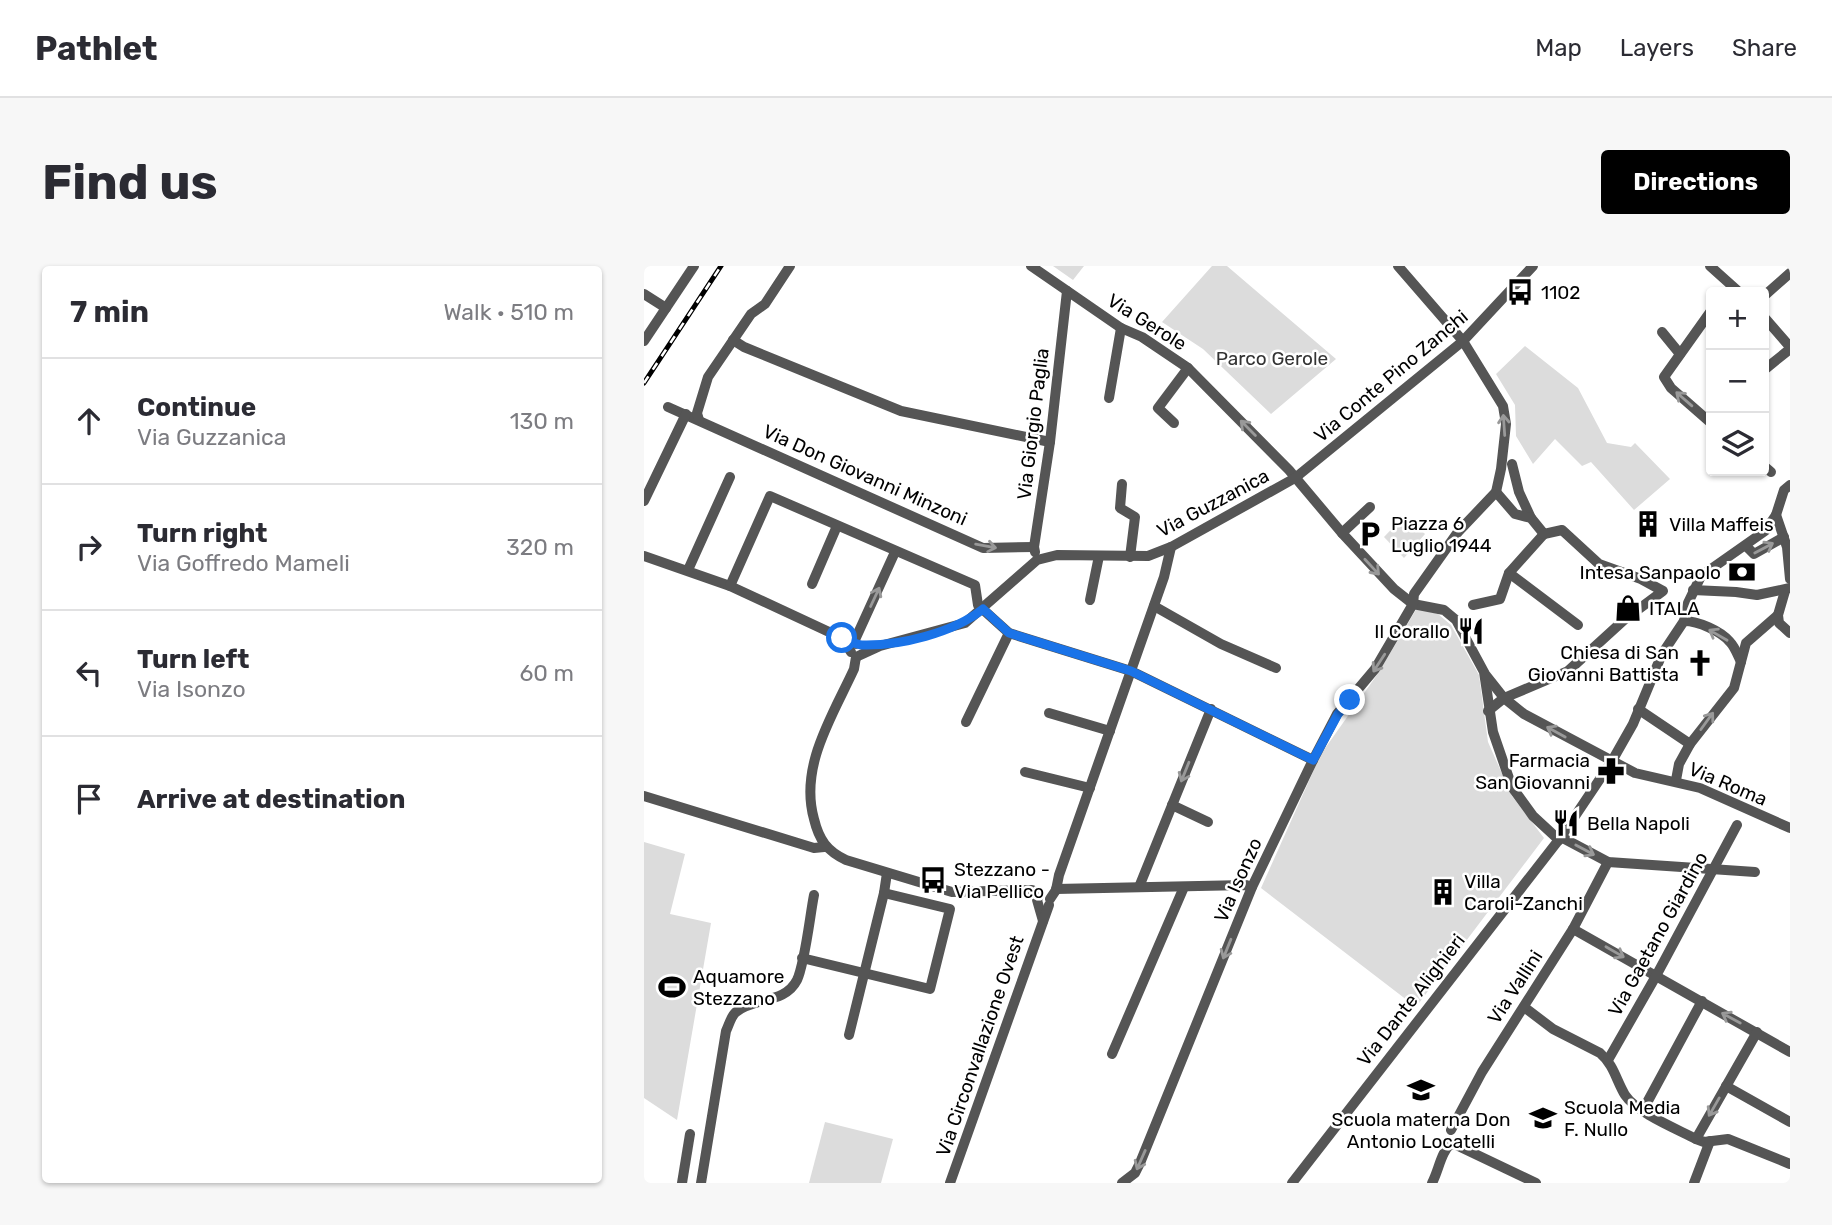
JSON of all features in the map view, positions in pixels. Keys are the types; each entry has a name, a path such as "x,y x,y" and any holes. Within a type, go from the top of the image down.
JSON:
{"street":[{"path":"644,341 694,266"},
{"path":"699,420 697,413 708,377 751,314 765,304 790,266"},
{"name":"Via Gerole","path":"1031,266 1121,328 1142,337 1188,368 1295,478 1394,590 1413,604"},
{"path":"1398,266 1463,341 1503,407 1505,436 1496,492 1515,514 1531,518"},
{"name":"Via Conte Pino Zanchi","path":"1295,478 1463,341 1533,266"},
{"path":"1710,266 1726,287"},
{"path":"1769,292 1790,273"},
{"name":"Via Giorgio Paglia","path":"1037,560 1034,547 1050,442 1067,291"},
{"path":"644,294 666,308"},
{"path":"1706,318 1664,377 1671,388 1706,415"},
{"path":"1769,323 1790,348 1769,366"},
{"path":"1109,398 1121,328"},
{"path":"1662,332 1680,355"},
{"path":"733,340 744,347 901,411 1050,442"},
{"path":"1174,423 1158,408 1188,368"},
{"name":"Via Don Giovanni Minzoni","path":"668,407 984,548 1034,547"},
{"path":"644,501 686,414"},
{"path":"1512,464 1519,492 1531,518 1544,534"},
{"path":"688,570 730,477"},
{"name":"Via Guzzanica","path":"1037,560 1057,555 1148,556 1171,547 1295,478"},
{"path":"1122,484 1120,508 1135,517 1130,557"},
{"path":"1788,486 1776,515 1765,531 1701,576 1693,590 1757,595 1788,589"},
{"name":"Via Isonzo","path":"1122,1183 1135,1172 1140,1163 1252,887 1313,760 1338,714 1375,669 1413,604 1414,594 1447,546 1496,492"},
{"path":"730,586 770,496 975,585 978,605 1009,633 1131,671 1313,760"},
{"path":"1342,533 1370,507"},
{"path":"1776,515 1787,547 1790,579"},
{"path":"812,584 837,526"},
{"path":"1473,605 1500,599 1509,573 1544,534 1562,530 1599,564 1641,579 1663,591 1624,620 1568,671 1504,698 1489,711"},
{"path":"1746,546 1754,554 1784,537"},
{"name":"Via Circonvallazione Ovest","path":"950,1183 1042,921 1048,912 1047,896 1090,788 1154,607 1171,547"},
{"path":"824,847 812,815 811,771 820,743 854,669 857,649 895,551"},
{"path":"644,556 730,586 842,638 857,649 880,646 965,623 1037,560"},
{"path":"1090,600 1099,556"},
{"path":"1509,573 1578,625"},
{"path":"1676,780 1679,764 1690,744 1734,688 1746,643 1778,615 1788,589"},
{"name":"Via Dante Alighieri","path":"1294,1182 1560,839 1633,724 1662,654 1684,621 1693,590"},
{"path":"1413,604 1444,610 1456,620 1484,672 1493,732 1512,787 1533,816 1560,839 1608,862 1755,872"},
{"path":"1154,607 1221,644 1276,668"},
{"path":"1778,615 1779,623 1790,632"},
{"path":"1684,621 1718,633 1731,642 1741,663"},
{"path":"966,722 1009,633"},
{"name":"Via Roma","path":"1484,672 1504,698 1524,713 1612,761 1644,776 1676,780 1700,788 1790,828"},
{"path":"1139,887 1210,709"},
{"path":"1638,709 1690,744"},
{"path":"1049,713 1110,731"},
{"path":"1025,772 1090,788"},
{"path":"644,796 814,848 824,847 846,860 961,893 1024,892 1032,901 1047,896 1139,887 1252,887"},
{"path":"1172,805 1208,822"},
{"name":"Via Gaetano Giardino","path":"1608,1060 1737,825"},
{"name":"Via Vallini","path":"1451,1130 1482,1072 1573,929 1608,862"},
{"path":"849,1035 887,873"},
{"path":"1112,1054 1184,887"},
{"path":"802,958 930,989 950,909 884,893"},
{"path":"701,1183 726,1031 735,1013 788,991 797,980 814,895"},
{"path":"1573,929 1790,1052"},
{"path":"1643,1110 1702,1001"},
{"path":"1524,1007 1538,1020 1600,1053 1608,1060 1625,1095 1643,1110 1704,1142 1728,1139 1790,1164"},
{"path":"1696,1139 1756,1032"},
{"path":"1726,1086 1790,1122"},
{"path":"682,1183 691,1134"},
{"path":"1694,1183 1710,1141"},
{"path":"1432,1183 1440,1169 1444,1149 1452,1143 1536,1183"}],"green space":[{"path":"1053,266 1084,266 1073,280"},
{"name":"Parco Gerole","path":"1212,266 1227,266 1336,359 1271,414 1203,349 1162,322"},
{"path":"1525,346 1578,388 1607,443 1631,447 1635,443 1670,479 1634,510 1591,462 1582,466 1555,439 1533,464 1516,436 1515,405 1496,374"},
{"path":"1405,515 1425,534 1404,558 1384,537"},
{"path":"1417,608 1438,614 1451,625 1479,675 1488,742 1512,796 1544,838 1416,1007 1261,888 1321,754 1379,672"},
{"name":"Aquamore Stezzano","path":"644,842 685,854 670,914 711,923 677,1120 644,1098"},
{"path":"825,1122 893,1139 881,1183 809,1183"}],"railway":[{"path":"644,383 721,266"}],"place":[{"name":"1102","path":"1520,292"},
{"name":"Villa Maffeis","path":"1648,524"},
{"name":"Piazza 6 Luglio 1944","path":"1370,534"},
{"name":"Intesa Sanpaolo","path":"1742,572"},
{"name":"ITALA","path":"1628,608"},
{"name":"Il Corallo","path":"1471,631"},
{"name":"Chiesa di San Giovanni Battista","path":"1700,663"},
{"name":"Farmacia San Giovanni","path":"1611,771"},
{"name":"Bella Napoli","path":"1566,823"},
{"name":"Stezzano - Via Pellico","path":"933,880"},
{"name":"Villa Caroli-Zanchi","path":"1443,892"},
{"name":"Aquamore Stezzano","path":"672,987"},
{"name":"Scuola materna Don Antonio Locatelli","path":"1421,1090"},
{"name":"Scuola Media F. Nullo","path":"1543,1118"}],"route":[{"path":"842,638 851,639 861,645 898,643 965,623 983,609 1009,633 1131,671 1313,760 1338,714 1350,700"}]}
